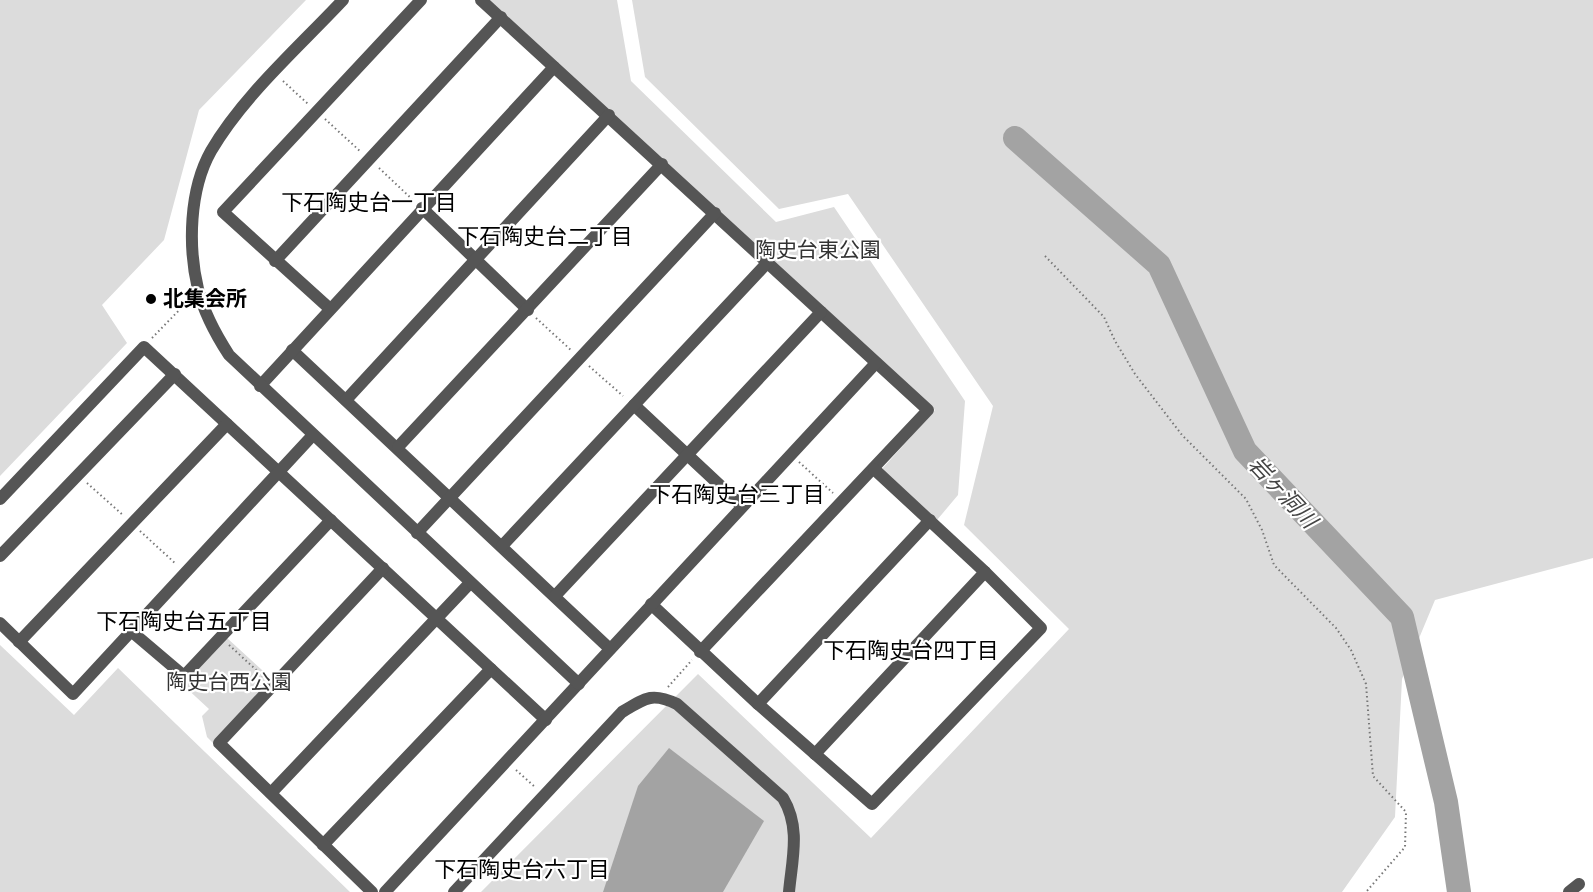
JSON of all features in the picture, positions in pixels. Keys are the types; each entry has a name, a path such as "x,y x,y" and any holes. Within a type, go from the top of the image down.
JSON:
{"street":[{"path":"343,0 228,124 209,154 194,209 193,261 198,291 211,326 229,355 312,436 579,684"},
{"path":"329,308 274,261 223,212 421,0"},
{"path":"481,0 928,410 700,652"},
{"path":"274,261 501,17"},
{"path":"260,386 329,308 554,67"},
{"path":"346,400 609,115"},
{"path":"398,447 662,164"},
{"path":"422,208 528,310"},
{"path":"417,533 715,213"},
{"path":"502,546 768,262"},
{"path":"555,596 821,312"},
{"path":"0,499 144,347 546,720"},
{"path":"292,350 398,447 610,649"},
{"path":"385,892 876,363"},
{"path":"0,556 175,374"},
{"path":"634,405 742,506"},
{"path":"19,642 227,424"},
{"path":"0,623 73,694 312,436"},
{"path":"651,604 700,652 872,804 1041,628 985,572 874,469"},
{"path":"131,631 184,676 331,520"},
{"path":"758,704 930,520"},
{"path":"372,892 219,743 383,568"},
{"path":"815,754 985,572"},
{"path":"271,793 470,583"},
{"path":"323,844 490,669"},
{"path":"454,892 622,712 643,699 660,696 677,704 783,798 792,812 795,826 789,892"}],"path":[{"path":"274,73 422,208"},
{"path":"1045,256 1104,317 1115,341 1135,374 1182,435 1246,499 1262,530 1274,565 1336,628 1351,650 1366,684 1373,776 1406,812 1406,847 1366,892"},
{"path":"144,347 198,291"},
{"path":"790,454 843,501"},
{"path":"220,637 274,686"},
{"path":"660,696 700,652"},
{"path":"507,762 544,796"}],"green space":[{"path":"0,0 306,0 199,110 164,240 102,305 127,343 0,476"},
{"name":"陶史台東公園","path":"488,0 617,0 631,81 776,222 834,207 965,401 958,495 937,520 882,469 935,410"},
{"path":"632,0 1593,0 1593,558 1435,600 1402,679 1395,817 1342,892 481,892 698,674 871,838 1069,629 964,525 993,406 848,194 779,209 645,77"},
{"name":"陶史台西公園","path":"227,638 273,680 214,744 207,737 202,716 209,709 183,685"},
{"path":"0,645 74,715 118,668 350,892 0,892"}],"shaded area":[{"path":"669,748 764,821 723,892 603,892 638,786"}],"waterway":[{"name":"岩ヶ洞川","path":"1015,138 1159,265 1245,451 1402,617 1446,802 1459,892"}],"place":[{"name":"北集会所","path":"151,299"}],"district":[{"name":"下石陶史台一丁目","path":"369,202"},
{"name":"下石陶史台二丁目","path":"545,236"},
{"name":"下石陶史台三丁目","path":"737,494"},
{"name":"下石陶史台五丁目","path":"184,621"},
{"name":"下石陶史台四丁目","path":"911,650"},
{"name":"下石陶史台六丁目","path":"522,869"}]}
